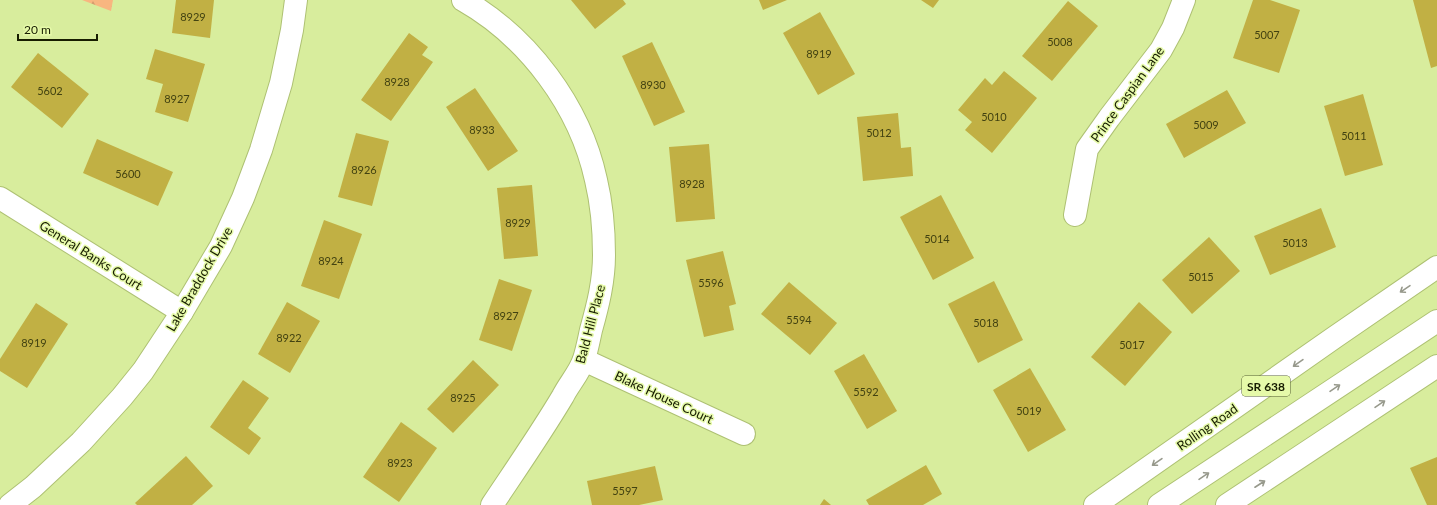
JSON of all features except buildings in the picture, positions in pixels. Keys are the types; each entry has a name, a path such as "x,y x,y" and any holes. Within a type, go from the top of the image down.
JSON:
{"street":[{"name":"Lake Braddock Drive","path":"10,505 33,487 81,442 143,371 182,312 221,246 243,198 261,150 281,83 292,30 296,0"},
{"name":"Bald Hill Place","path":"463,0 501,26 528,52 552,82 571,114 585,144 596,179 601,208 604,257 600,294 584,360 551,416 492,505"},
{"name":"Prince Caspian Lane","path":"1075,215 1087,149 1160,50 1173,28 1184,0"},
{"name":"General Banks Court","path":"0,198 182,312"},
{"name":"Rolling Road","path":"1095,505 1437,267"},
{"name":"SR 638","path":"1159,505 1437,321"},
{"name":"Blake House Court","path":"584,360 744,434"},
{"path":"1227,505 1437,366"}],"green space":[{"path":"82,0 113,0 111,11"}]}
